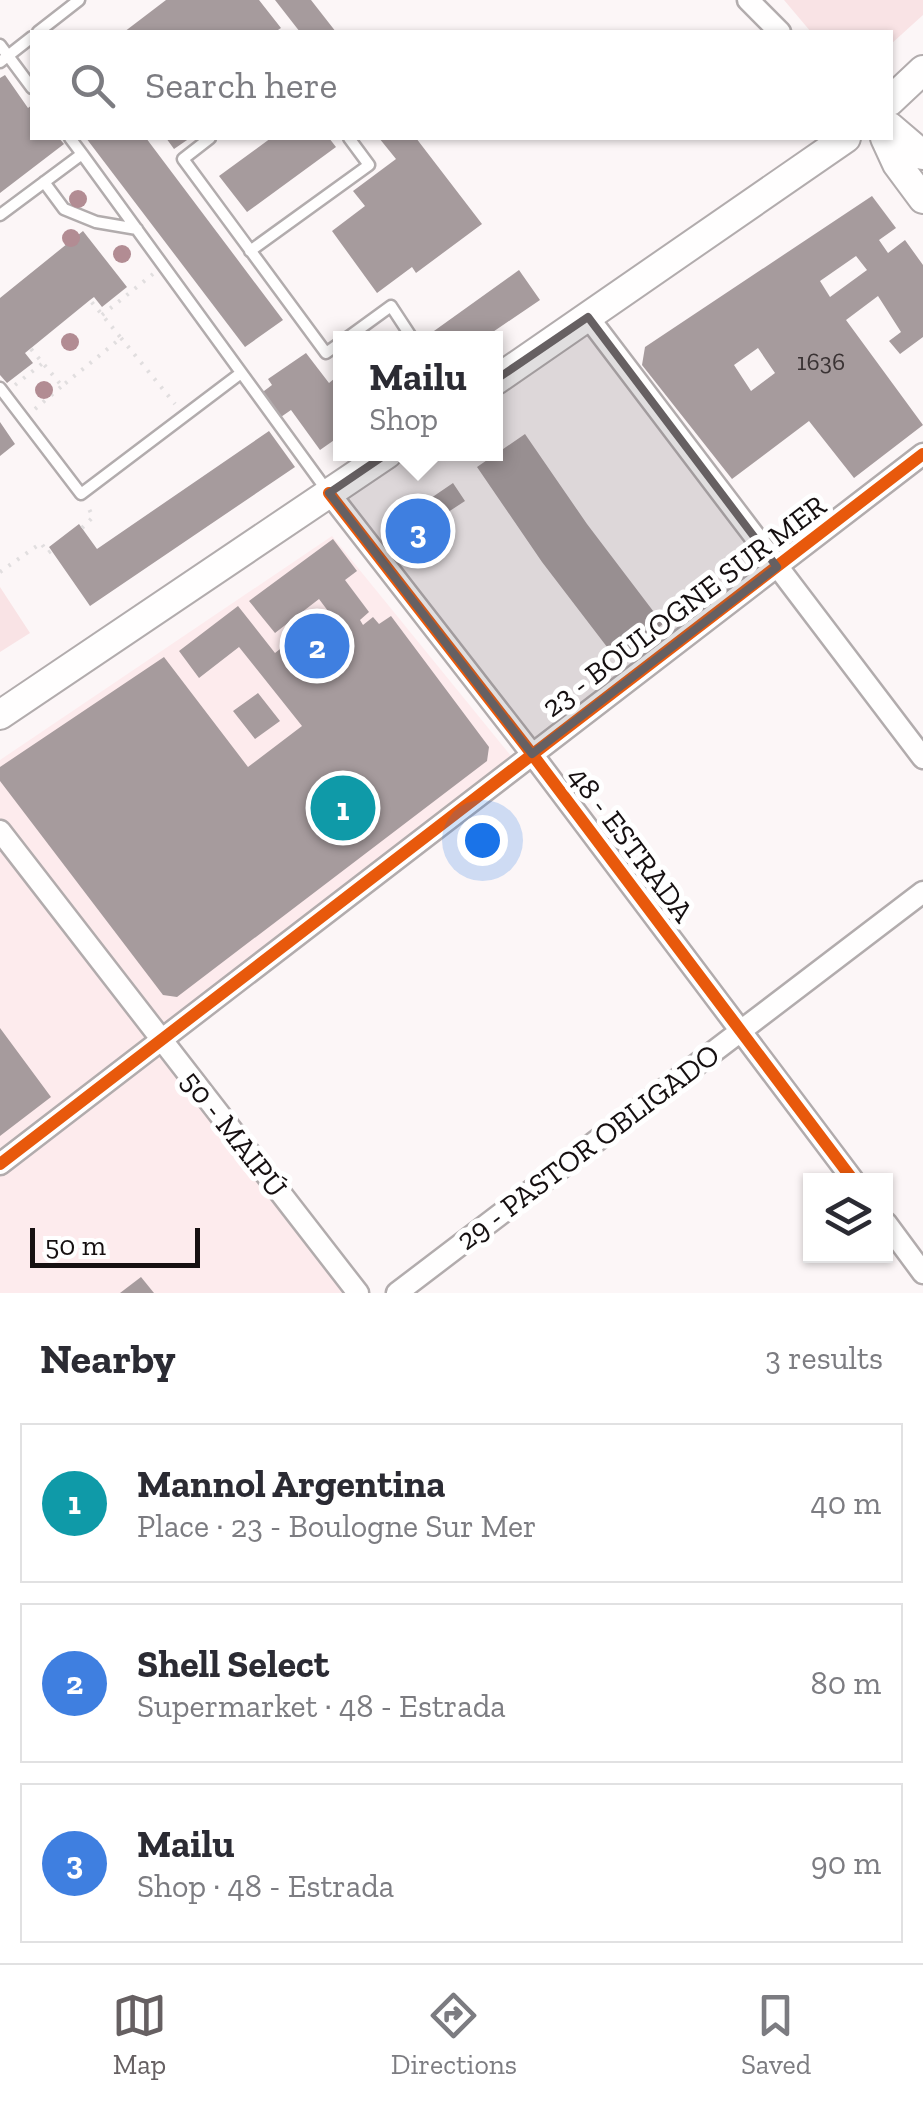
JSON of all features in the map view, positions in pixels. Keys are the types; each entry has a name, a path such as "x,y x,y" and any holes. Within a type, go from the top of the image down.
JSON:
{"main road":[{"path":"893,97 923,70"},
{"path":"893,129 923,154"},
{"path":"503,375 843,140"},
{"path":"886,140 897,164 923,199"},
{"path":"0,716 377,461"}],"street":[{"path":"748,0 778,30"},
{"path":"588,317 923,758"},
{"name":"23 - BOULOGNE SUR MER","path":"0,1164 923,454"},
{"name":"48 - ESTRADA","path":"329,493 532,754 848,1173"},
{"name":"50 - MAIPÚ","path":"0,832 358,1293"},
{"name":"29 - PASTOR OBLIGADO","path":"397,1293 923,892"},
{"path":"893,1233 923,1274"}],"lane":[{"path":"40,30 79,0"},
{"path":"4,59 30,38"},
{"path":"0,45 4,59 30,86"},
{"path":"72,140 329,493"},
{"path":"207,140 183,159 326,354 333,349"},
{"path":"250,251 369,165 350,140"},
{"path":"0,214 82,154"},
{"path":"44,182 64,209 96,222 136,229"},
{"path":"357,331 391,306 407,331"},
{"path":"2,391 81,494 241,373"}],"path":[{"path":"102,314 164,266"},
{"path":"90,300 184,416"},
{"path":"24,419 121,338"},
{"path":"31,348 62,386"},
{"path":"2,391 43,363"},
{"path":"81,494 93,517 82,528"},
{"path":"0,572 41,544 48,553 52,550"}],"highlighted area":[{"path":"588,317 777,567 532,754 329,493"}],"shaded area":[{"path":"784,0 923,0 923,15 893,42 893,30 809,30"},
{"path":"332,536 511,756 149,1037 345,1293 0,1293 0,760"},
{"path":"0,587 30,633 0,652"}],"building":[{"path":"166,0 259,0 281,28 278,30 127,30"},
{"path":"275,0 311,0 334,30 298,30"},
{"path":"5,75 30,106 30,140 61,140 64,144 0,193 0,78"},
{"path":"88,140 148,140 283,320 245,347"},
{"path":"167,140 187,140 174,149"},
{"path":"268,140 331,140 336,147 247,212 219,176"},
{"path":"381,140 418,140 482,224 416,273 412,267 377,293 332,231 365,206 353,191 396,159"},
{"path":"872,196 896,228 879,240 888,253 905,240 923,265 923,337 900,354 889,341 901,332 878,296 846,320 923,425 854,478 809,421 732,479 642,365 645,347","holes":["856,256 867,270 830,297 820,281","758,348 775,373 751,391 734,365"]},
{"path":"83,231 127,287 102,307 94,297 90,300 25,353 33,363 7,383 0,375 0,298"},
{"path":"519,270 540,300 494,331 434,331"},
{"path":"306,353 329,383 333,380 333,441 320,450 291,410 278,419 260,394 272,385 268,379"},
{"path":"0,422 15,444 0,456"},
{"path":"269,431 295,467 90,606 49,547 79,524 97,549"},
{"path":"525,434 663,624 617,660 542,562 477,467 486,461 503,461 503,449"},
{"path":"453,483 465,501 439,518 447,528 409,556 392,534 393,524"},
{"path":"333,539 357,571 345,580 369,612 360,620 363,625 373,617 379,624 391,616 489,747 487,761 177,997 163,995 0,781 0,767 164,657 248,767 302,726 239,647 199,678 179,651 238,606 275,653 328,611 319,599 275,633 249,601"},
{"path":"258,693 280,721 255,739 233,711"},
{"path":"0,1028 51,1097 0,1136"},
{"path":"141,1277 154,1293 120,1293"}],"cycle path":[{"path":"0,1164 923,454"},
{"path":"329,493 532,754 848,1173"}],"place":[{"name":"Mailu","path":"418,531"},
{"name":"Shell Select","path":"317,646"},
{"name":"Mannol Argentina","path":"343,808"}]}
